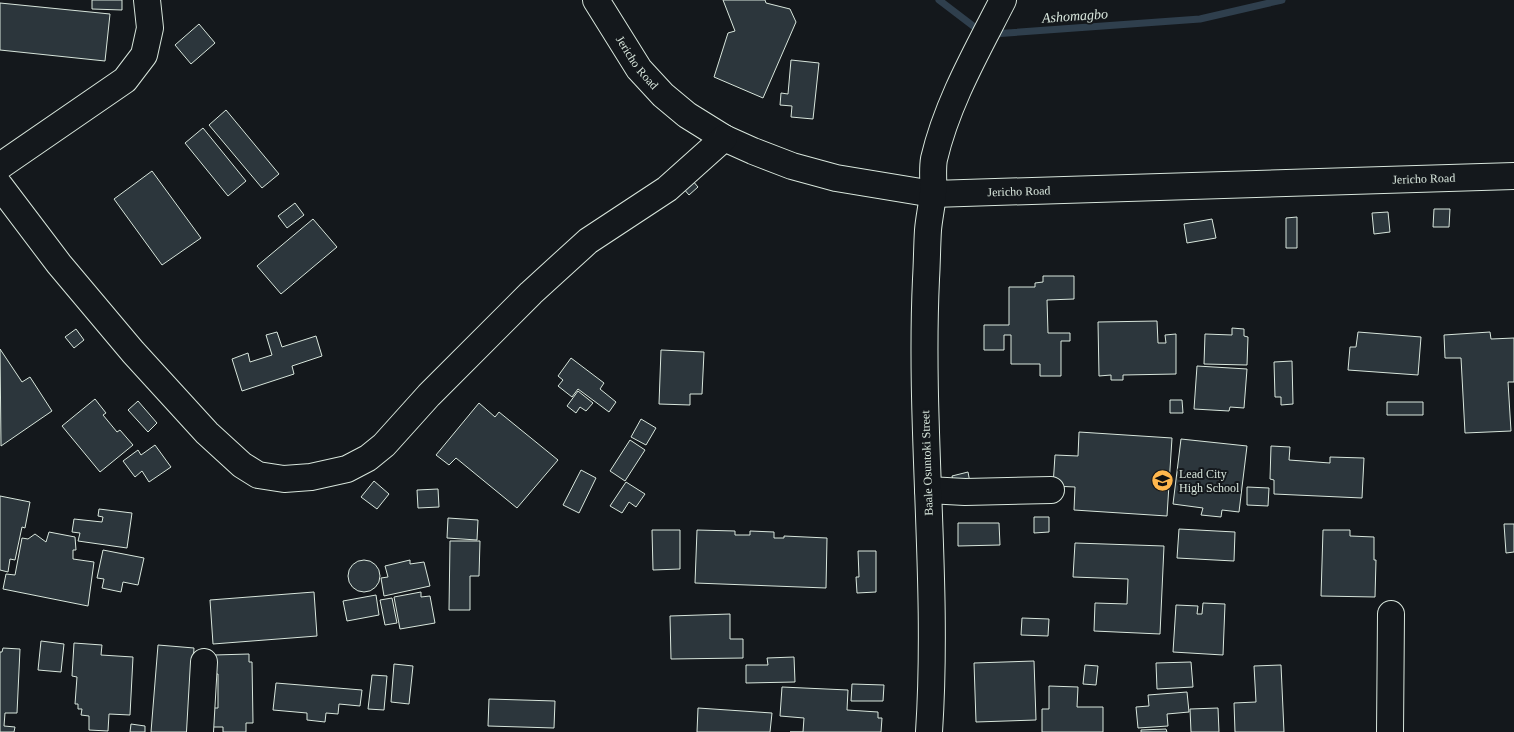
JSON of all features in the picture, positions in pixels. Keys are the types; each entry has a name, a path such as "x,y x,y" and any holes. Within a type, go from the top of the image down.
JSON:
{"street":[{"path":"0,166 125,80 144,55 150,28 147,0"},
{"name":"Jericho Road","path":"596,0 638,69 687,115 724,138 792,166 828,175 933,194 1514,176"},
{"name":"Baale Osuntoki Street","path":"929,732 931,701 931,555 924,319 928,231 933,194 934,162 939,139 962,80 1003,0"},
{"path":"0,186 58,264 133,352 207,433 242,465 258,475 284,479 311,478 348,468 368,458 384,445 429,395 531,294 588,242 667,189 724,138"},
{"path":"928,490 965,492 1051,490"},
{"path":"1390,732 1391,614"},
{"path":"200,732 204,662"}],"building":[{"path":"92,0 122,0 122,10 92,9"},
{"path":"723,0 765,0 766,3 790,9 796,22 763,98 714,77 728,33 735,31"},
{"path":"0,3 110,14 105,61 0,50"},
{"path":"199,24 215,43 191,64 175,45"},
{"path":"791,60 819,63 813,119 791,117 792,106 780,105 781,93 788,94"},
{"path":"226,110 279,174 262,188 209,125"},
{"path":"203,128 246,181 228,196 185,143"},
{"path":"152,171 201,238 162,265 114,199"},
{"path":"692,180 698,187 689,195 683,188"},
{"path":"295,203 304,215 287,228 278,216"},
{"path":"1434,209 1450,209 1449,227 1433,227"},
{"path":"1388,212 1390,232 1374,234 1372,213"},
{"path":"1297,217 1297,248 1286,248 1286,218"},
{"path":"313,219 337,247 281,294 257,266"},
{"path":"1212,219 1216,238 1187,243 1184,224"},
{"path":"1043,276 1074,276 1074,299 1047,300 1048,333 1070,333 1070,341 1061,341 1061,376 1040,376 1040,364 1011,364 1011,335 1004,335 1004,350 984,350 984,325 1009,325 1009,287 1035,287 1035,283 1043,282"},
{"path":"1157,321 1158,343 1166,343 1165,335 1176,334 1176,374 1123,375 1123,380 1111,380 1111,375 1099,376 1098,322"},
{"path":"1232,328 1244,329 1244,336 1248,337 1247,365 1204,364 1205,334 1232,335"},
{"path":"76,329 84,340 74,348 65,337"},
{"path":"277,332 282,347 316,336 322,356 292,366 294,374 242,391 232,359 248,353 250,362 272,355 266,335"},
{"path":"1358,332 1421,337 1418,375 1348,370 1350,347 1356,347"},
{"path":"1490,332 1491,339 1514,338 1514,382 1508,382 1511,431 1465,433 1461,358 1445,358 1444,335"},
{"path":"0,349 22,382 30,377 52,411 1,446"},
{"path":"661,350 704,352 702,394 690,394 690,405 659,404"},
{"path":"571,358 604,383 600,389 616,402 609,412 578,389 572,397 558,386 563,380 558,376"},
{"path":"1292,361 1293,404 1281,405 1281,397 1275,397 1274,362"},
{"path":"1197,366 1247,369 1244,408 1230,407 1229,411 1194,409"},
{"path":"578,391 593,403 586,411 580,407 576,413 567,406"},
{"path":"95,399 106,413 103,415 117,432 120,430 133,445 100,472 62,426"},
{"path":"1170,400 1182,400 1183,413 1170,413"},
{"path":"138,401 157,423 148,432 128,410"},
{"path":"1387,402 1423,402 1423,415 1387,415"},
{"path":"479,403 495,417 499,412 558,460 517,508 456,458 449,465 436,455"},
{"path":"641,419 656,428 646,445 631,437"},
{"path":"1079,432 1172,438 1167,516 1074,510 1075,487 1053,486 1055,455 1078,456"},
{"path":"1181,439 1247,446 1239,512 1222,510 1221,517 1201,515 1203,508 1173,504"},
{"path":"630,440 645,450 625,481 610,471"},
{"path":"155,445 171,467 149,482 142,471 135,477 123,461 138,450 141,455"},
{"path":"1271,446 1290,447 1289,460 1330,463 1330,457 1364,458 1362,498 1274,494 1274,480 1270,479"},
{"path":"581,470 596,478 579,513 563,505"},
{"path":"968,472 971,488 955,491 952,476"},
{"path":"374,481 389,494 377,509 361,497"},
{"path":"626,482 645,494 636,507 629,502 622,513 610,506"},
{"path":"1247,487 1269,488 1268,506 1247,505"},
{"path":"438,489 439,507 418,508 417,490"},
{"path":"0,496 30,502 25,528 22,527 15,560 10,559 8,572 0,570"},
{"path":"99,509 132,513 127,548 78,541 80,533 72,532 74,519 102,522 103,517 98,516"},
{"path":"1034,517 1049,517 1049,532 1034,533"},
{"path":"448,518 478,520 477,540 447,538"},
{"path":"958,523 999,523 1000,545 958,546"},
{"path":"1504,524 1514,524 1514,552 1506,553"},
{"path":"1179,529 1235,532 1234,561 1177,558"},
{"path":"652,530 680,530 680,569 653,570"},
{"path":"697,530 735,531 735,535 750,535 750,531 774,532 774,538 784,538 784,536 827,538 826,588 695,583"},
{"path":"1323,530 1350,530 1350,536 1374,537 1374,560 1376,560 1375,597 1321,596"},
{"path":"49,532 75,537 76,550 73,550 73,559 94,562 88,606 3,589 6,574 15,575 22,538 28,539 35,534 46,542"},
{"path":"450,541 480,541 479,576 470,576 470,610 449,610"},
{"path":"1075,543 1164,546 1160,634 1094,631 1095,603 1127,604 1128,579 1073,577"},
{"path":"103,550 144,558 138,585 123,582 121,592 102,588 104,579 97,578"},
{"path":"858,551 876,551 876,592 857,593 856,577 859,577"},
{"path":"364,560 370,561 375,565 379,570 379,582 375,587 370,591 364,592 358,591 353,587 349,582 348,576 349,570 353,565 358,561"},
{"path":"410,560 410,564 424,562 430,586 384,596 381,578 388,577 385,566"},
{"path":"314,592 317,636 213,644 210,600"},
{"path":"421,592 421,597 430,596 435,623 400,629 394,597"},
{"path":"376,595 379,615 347,621 343,601"},
{"path":"392,598 397,623 385,625 380,600"},
{"path":"1203,603 1225,604 1223,655 1173,652 1176,605 1198,606 1197,614 1202,614"},
{"path":"730,614 730,639 743,639 743,658 671,659 670,616"},
{"path":"1022,618 1049,619 1048,636 1021,635"},
{"path":"41,641 64,644 61,672 38,670"},
{"path":"74,643 102,645 101,655 133,657 130,715 109,714 108,731 89,730 89,716 81,715 82,709 78,709 78,704 75,704 77,677 72,676"},
{"path":"158,645 194,648 188,732 151,732"},
{"path":"3,648 20,649 17,713 5,713 4,726 15,727 14,732 0,732 0,652 2,652"},
{"path":"249,654 249,662 252,662 253,723 246,723 246,732 223,732 223,727 212,727 212,708 218,708 218,674 214,674 214,655"},
{"path":"794,657 795,682 746,683 746,665 768,665 767,658"},
{"path":"1034,661 1036,720 976,722 974,663"},
{"path":"1191,662 1193,687 1157,689 1156,663"},
{"path":"394,664 413,666 409,704 391,702"},
{"path":"1085,665 1098,666 1096,685 1083,684"},
{"path":"1281,665 1284,732 1235,732 1234,703 1256,702 1254,666"},
{"path":"372,675 387,676 384,710 368,709"},
{"path":"276,683 362,690 360,706 339,704 338,714 326,713 325,722 307,720 307,713 273,710"},
{"path":"852,684 884,685 883,701 851,701"},
{"path":"1049,686 1078,687 1077,707 1103,707 1103,732 1042,732 1042,709 1049,709"},
{"path":"782,687 848,690 847,710 878,712 878,718 882,718 881,732 803,732 804,718 780,716"},
{"path":"1187,692 1189,712 1167,714 1168,726 1138,728 1136,707 1149,706 1148,695"},
{"path":"489,699 555,701 554,728 488,726"},
{"path":"698,708 772,713 770,732 697,732"},
{"path":"1218,708 1219,732 1191,732 1190,709"},
{"path":"131,724 145,726 145,732 130,732"},
{"path":"1166,729 1167,732 1141,732 1141,730"}],"waterway":[{"name":"Ashomagbo","path":"939,0 981,32"},
{"name":"Ashomagbo","path":"993,34 1200,19 1282,0"}],"place":[{"name":"Lead City High School","path":"1163,481"}]}
